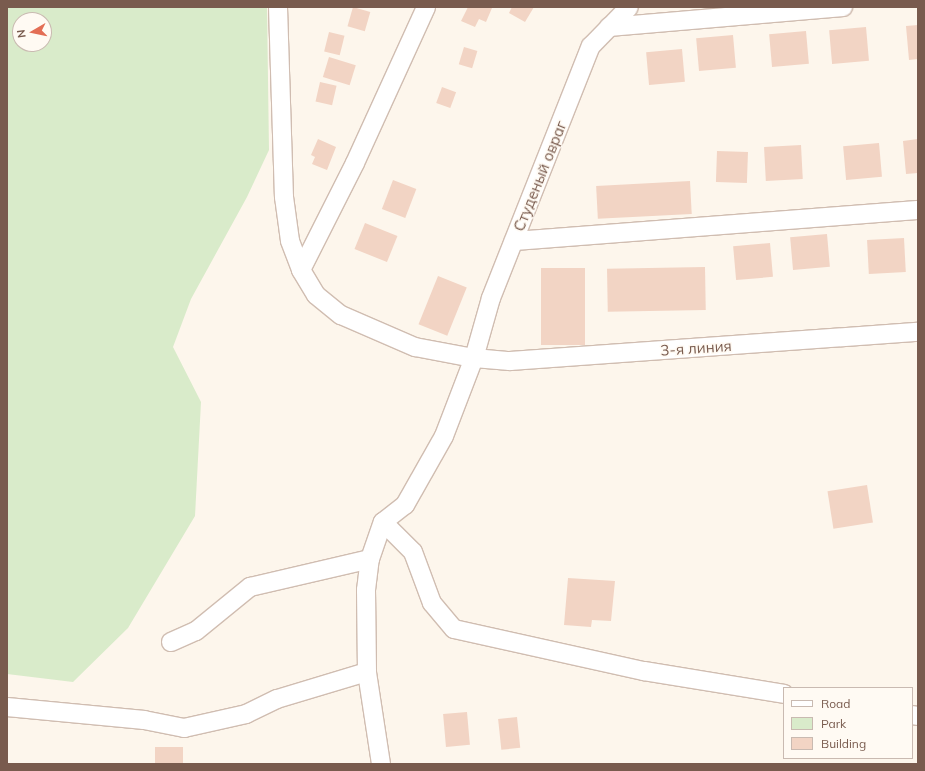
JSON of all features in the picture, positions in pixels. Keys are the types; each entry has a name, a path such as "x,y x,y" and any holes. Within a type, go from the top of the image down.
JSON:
{"street":[{"name":"3-я линия","path":"278,7 284,197 290,241 301,270 316,295 341,315 415,347 474,358 510,361 918,332"},
{"path":"301,270 355,163 426,7"},
{"name":"Студеный овраг","path":"384,522 405,505 444,436 474,358 491,298 591,46 629,7"},
{"path":"609,26 842,7"},
{"path":"514,241 918,210"},
{"path":"381,764 367,672 366,590 370,559 384,522 413,552 432,603 454,629 644,671 783,694"},
{"path":"171,642 196,631 250,587 370,559"},
{"path":"7,706 144,720 184,728 246,714 277,699 367,672"}],"green space":[{"path":"7,7 267,7 269,150 247,197 191,299 173,347 201,402 195,516 128,628 73,682 7,674"}],"building":[{"path":"353,7 370,12 365,31 347,26"},
{"path":"468,7 492,8 486,22 479,19 475,27 461,21"},
{"path":"512,7 534,7 525,22 509,13"},
{"path":"918,25 918,59 909,60 906,26"},
{"path":"866,27 869,61 832,64 829,30"},
{"path":"806,31 809,64 772,67 769,34"},
{"path":"329,32 345,36 340,55 324,51"},
{"path":"733,35 736,68 699,71 696,38"},
{"path":"464,47 477,51 472,68 459,64"},
{"path":"682,49 685,82 649,85 646,52"},
{"path":"329,57 356,65 350,85 323,77"},
{"path":"320,82 337,86 332,105 316,101"},
{"path":"442,87 456,92 450,108 436,103"},
{"path":"318,139 336,147 327,170 312,164 315,157 311,155"},
{"path":"918,139 918,173 906,174 903,141"},
{"path":"879,143 882,177 846,180 843,146"},
{"path":"801,145 803,179 766,181 764,147"},
{"path":"717,151 748,152 747,183 716,182"},
{"path":"393,180 416,189 405,218 382,209"},
{"path":"690,181 692,214 598,219 596,186"},
{"path":"365,223 397,236 387,262 355,249"},
{"path":"827,234 830,267 793,270 790,237"},
{"path":"904,238 906,272 869,274 867,240"},
{"path":"770,243 773,277 736,280 733,246"},
{"path":"705,267 706,310 608,312 607,269"},
{"path":"541,268 585,268 585,345 541,345"},
{"path":"438,276 467,288 447,336 419,324"},
{"path":"867,485 873,523 833,529 827,491"},
{"path":"568,578 615,581 611,621 592,620 591,627 564,625"},
{"path":"467,712 470,745 446,747 443,714"},
{"path":"517,717 520,748 501,750 498,719"},
{"path":"155,747 183,747 183,764 155,764"}]}
